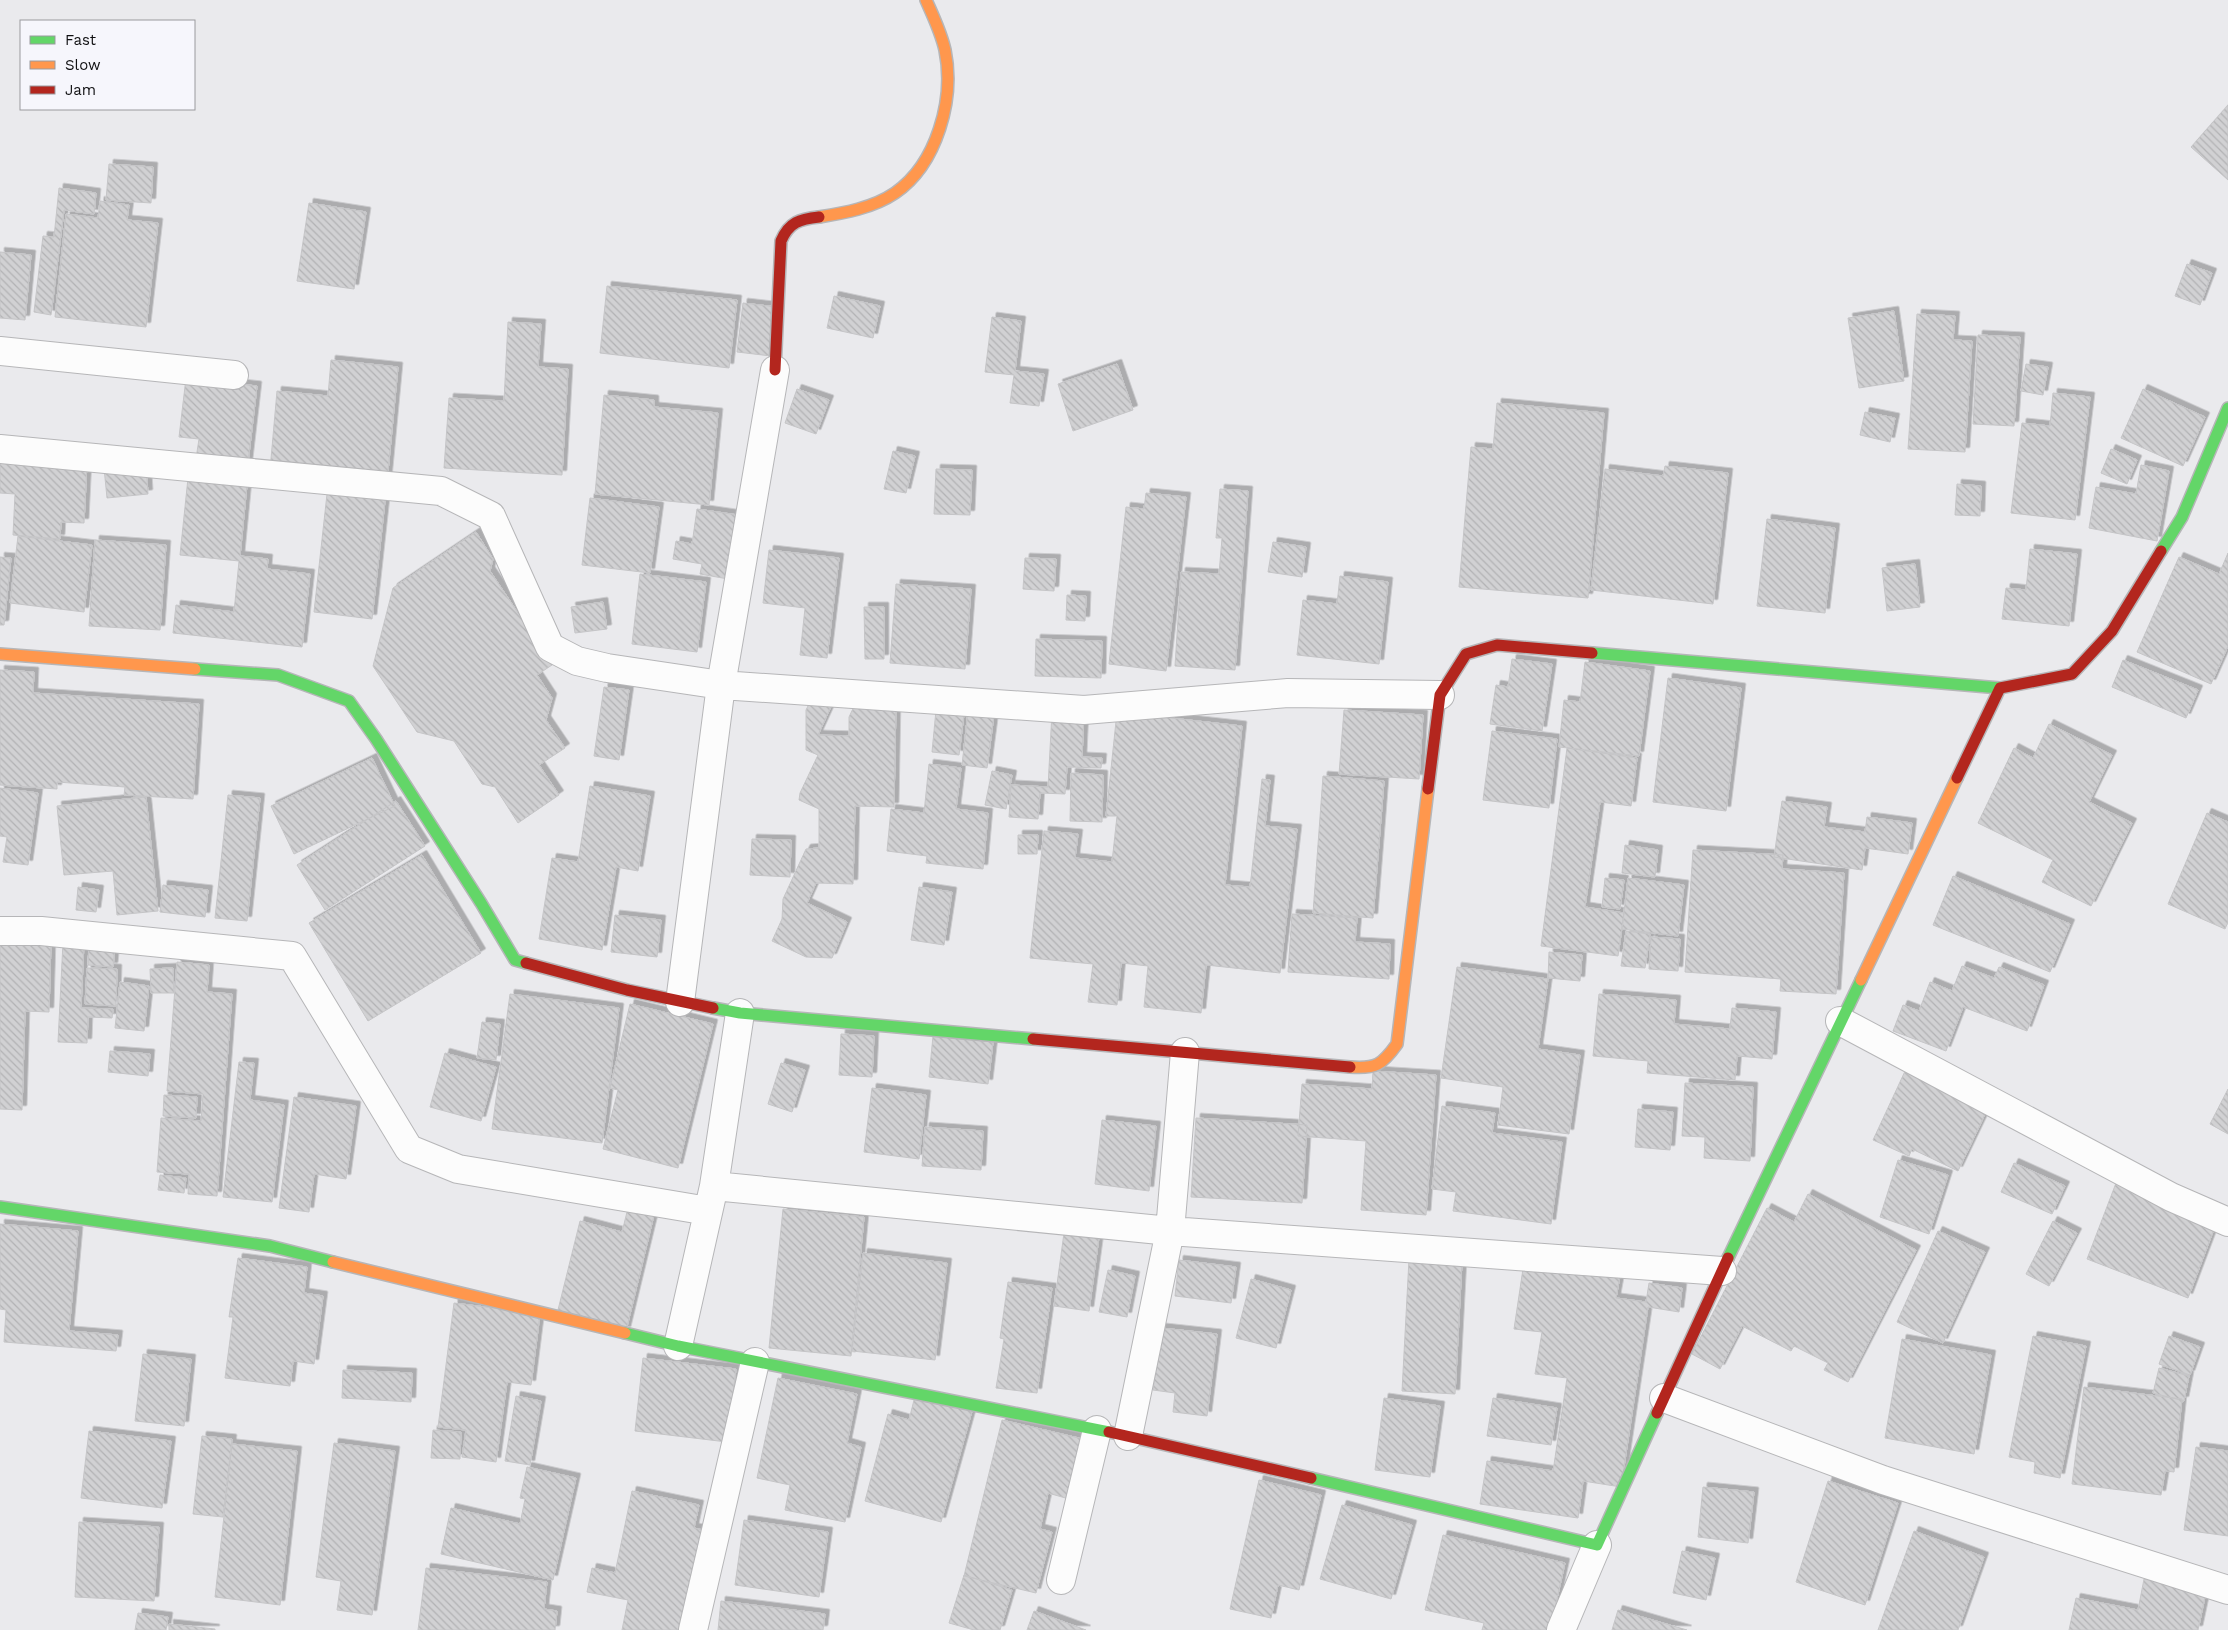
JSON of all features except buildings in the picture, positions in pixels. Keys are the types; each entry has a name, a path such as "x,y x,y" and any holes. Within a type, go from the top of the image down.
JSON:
{"street":[{"path":"680,1002 721,685 776,370 781,240 791,224 800,219 872,204 894,194 913,178 924,164 943,117 946,58 943,43 926,0"},
{"path":"0,351 234,376"},
{"path":"0,654 278,675 349,701 376,739 471,886 515,960 591,982 740,1013 1365,1068 1385,1061 1397,1044 1440,695 1466,654 1497,644 2000,688 2072,674 2112,631 2182,517 2228,408"},
{"path":"0,449 441,491 491,516 550,647 577,661 607,668 721,685 1084,710 1288,693 1440,695"},
{"path":"1561,1630 1597,1545 1722,1270 2000,688"},
{"path":"0,931 41,931 292,956 409,1149 458,1169 711,1199 1722,1270"},
{"path":"678,1346 711,1199 740,1013"},
{"path":"1840,1021 2171,1197 2228,1222"},
{"path":"1128,1436 1170,1232 1185,1052"},
{"path":"0,1207 270,1246 678,1346 1128,1436 1597,1545"},
{"path":"693,1630 755,1362"},
{"path":"1664,1398 1883,1480 2228,1590"},
{"path":"1061,1580 1097,1430"}],"traffic: fast":[{"path":"2161,551 2182,517 2228,408"},
{"path":"1592,653 2000,688"},
{"path":"195,669 278,675 349,701 376,739 481,903 515,960 526,963"},
{"path":"1728,1258 1861,980"},
{"path":"713,1008 740,1013 1033,1039"},
{"path":"0,1207 270,1246 333,1262"},
{"path":"625,1333 678,1346 1109,1432"},
{"path":"1311,1478 1597,1545 1657,1413"}],"traffic: slow":[{"path":"819,217 868,206 895,193 910,181 932,148 940,129 945,109 947,69 945,50 937,24 926,0"},
{"path":"0,654 195,669"},
{"path":"1861,980 1957,778"},
{"path":"1350,1067 1366,1067 1378,1064 1387,1057 1397,1044 1428,789"},
{"path":"333,1262 625,1333"}],"traffic: jam":[{"path":"775,370 781,241 788,230 796,223 801,220 819,217"},
{"path":"1957,778 2000,688 2072,674 2112,631 2161,551"},
{"path":"1428,789 1440,695 1466,654 1497,645 1592,653"},
{"path":"526,963 627,990 713,1008"},
{"path":"1033,1039 1350,1067"},
{"path":"1657,1413 1728,1258"},
{"path":"1109,1432 1311,1478"}]}
